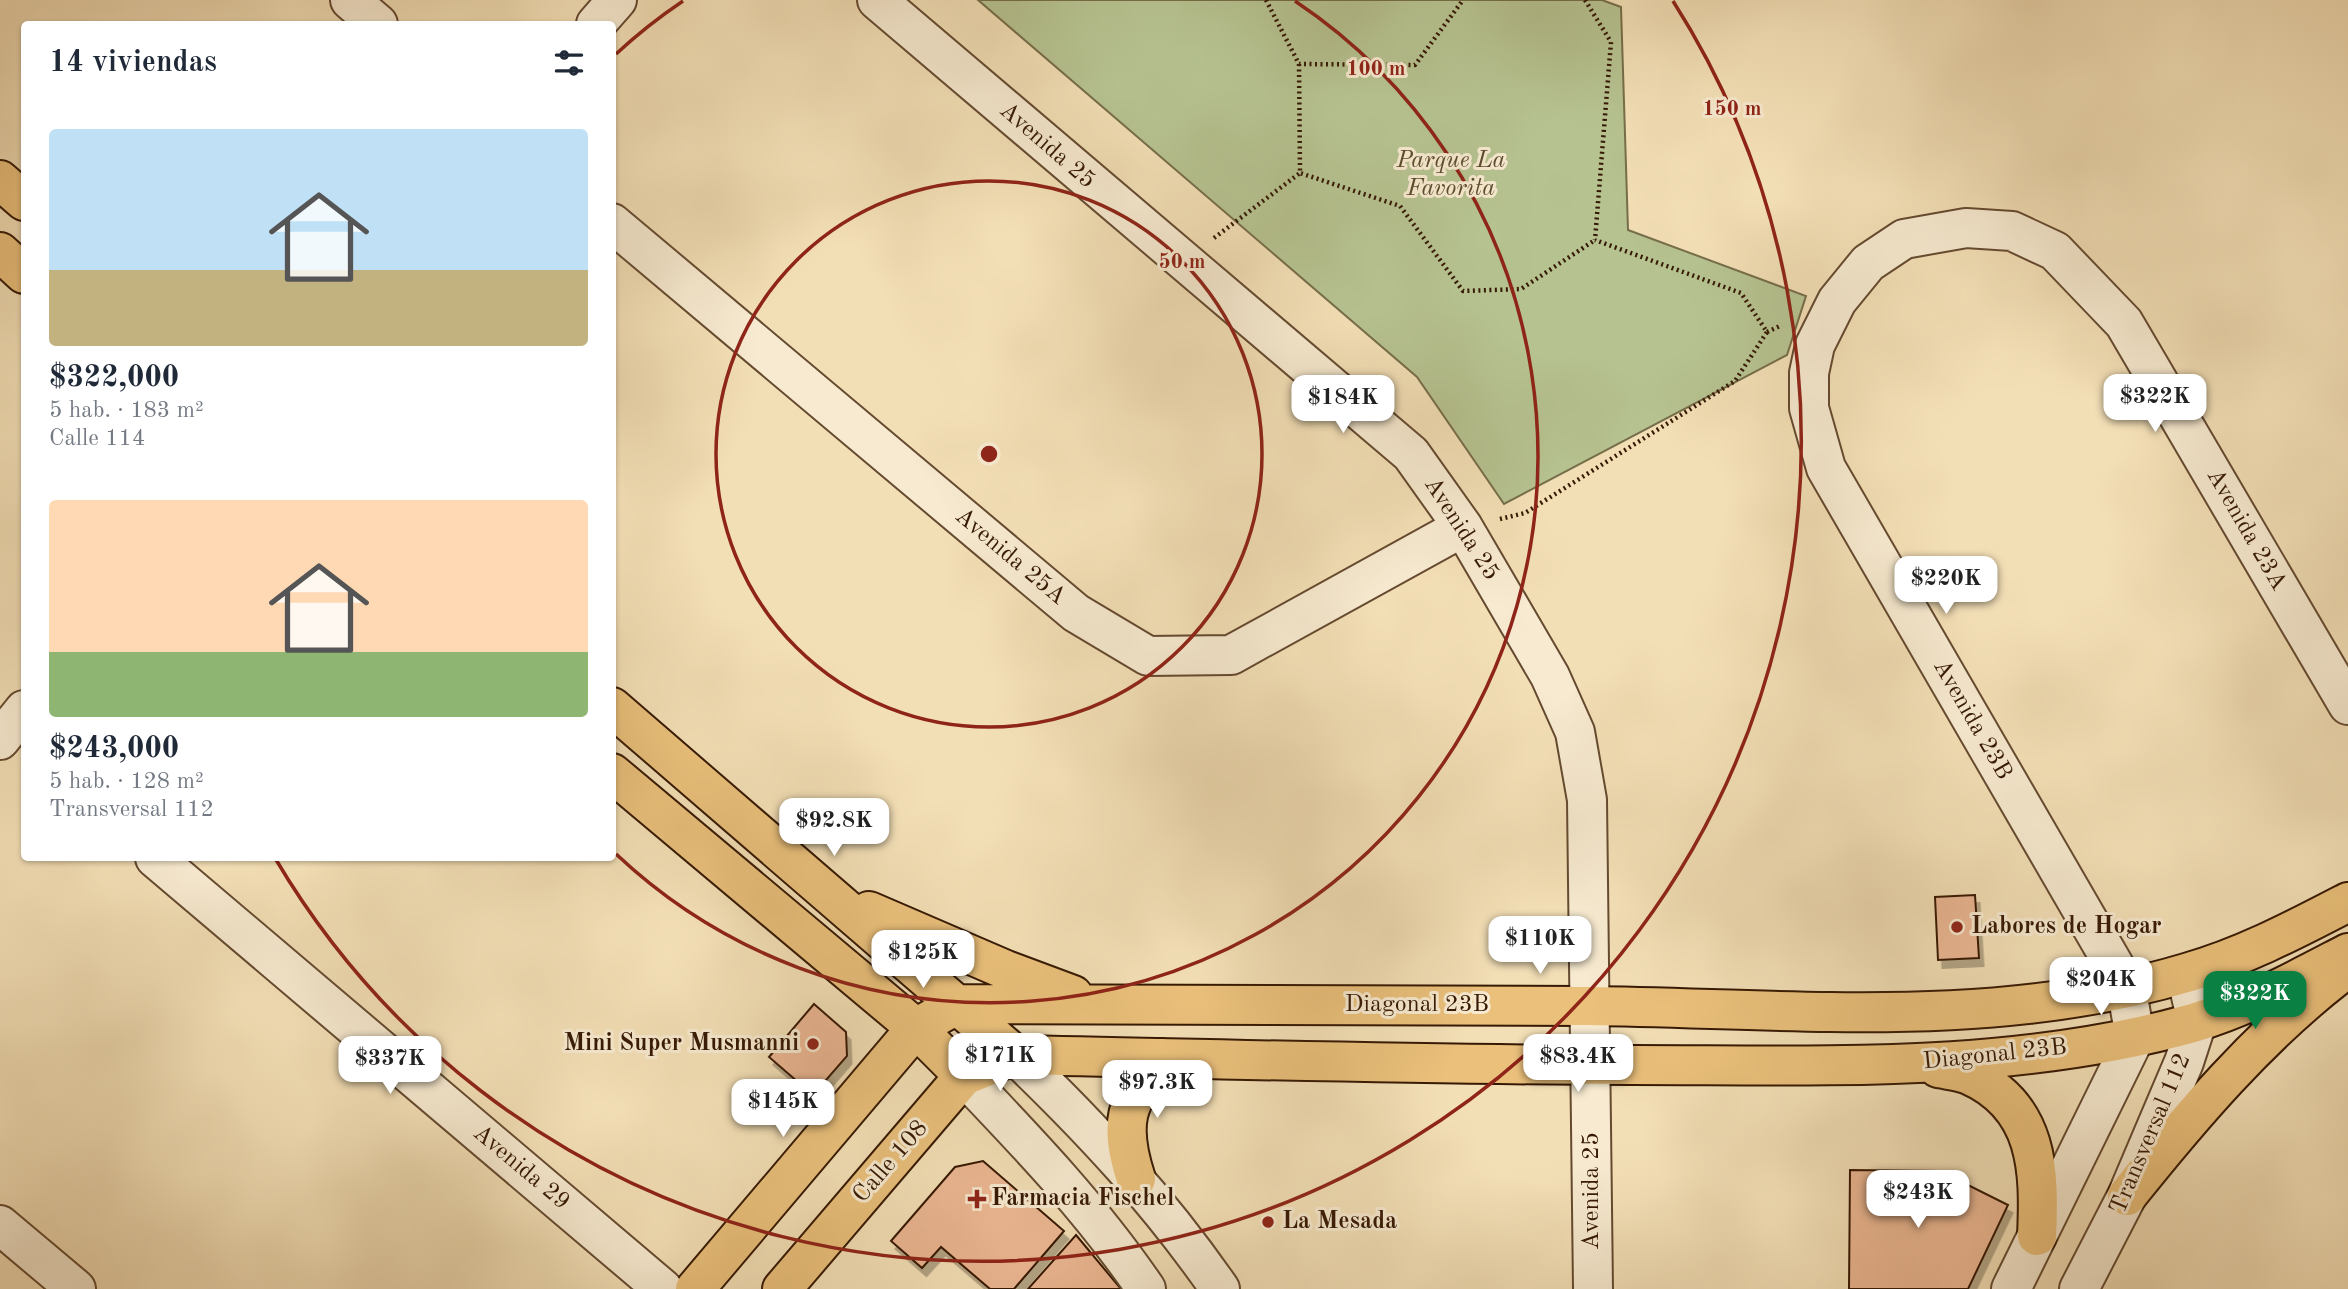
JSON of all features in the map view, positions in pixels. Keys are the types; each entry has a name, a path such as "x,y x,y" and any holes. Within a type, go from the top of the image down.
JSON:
{"main road":[{"path":"0,180 21,198"},
{"path":"0,252 21,271"},
{"path":"616,710 1015,1055"},
{"path":"616,776 916,1028 964,1076"},
{"path":"827,891 1006,970 1097,1004"},
{"name":"Diagonal 23B","path":"958,1004 1590,1006 1921,1012 2036,1005 2186,974 2267,943 2348,902"},
{"name":"Diagonal 23B","path":"1015,1055 1591,1065 1922,1065 2135,1037 2197,1022 2271,992 2348,953"},
{"path":"2127,1196 2188,1120 2255,1049 2348,968"},
{"path":"695,1289 916,1028 958,1004"},
{"name":"Calle 108","path":"782,1289 964,1076 1015,1055"},
{"path":"1136,1179 1126,1147 1127,1114 1140,1083 1162,1058"},
{"path":"1922,1065 1969,1074 2008,1102 2033,1144 2039,1191 2037,1236"}],"street":[{"path":"349,0 374,21"},
{"path":"599,21 617,0"},
{"name":"Avenida 25","path":"877,0 1183,263 1411,454 1463,527 1550,676 1575,732 1587,800 1592,1289"},
{"name":"Avenida 25A","path":"616,226 1076,613 1148,656 1231,656 1463,527"},
{"name":"Avenida 23A","path":"1904,239 1966,228 2012,231 2055,251 2124,323 2348,705"},
{"name":"Avenida 23B","path":"1904,239 1868,263 1837,301 1815,345 1809,373 1808,408 1822,456 1826,468 2126,986"},
{"name":"Avenida 29","path":"160,861 663,1289"},
{"name":"Transversal 112","path":"2079,1289 2127,1196 2184,1062 2197,1022 2186,974"},
{"path":"2011,1289 2135,1037 2126,986"},
{"path":"1015,1055 1097,1134 1176,1226 1220,1289"},
{"path":"964,1076 1055,1172 1121,1252 1146,1289"},
{"path":"0,1225 76,1289"}],"path":[{"path":"1266,0 1299,64 1300,173"},
{"path":"1299,64 1415,65 1462,0"},
{"path":"1585,0 1611,42 1595,240"},
{"path":"1183,263 1300,173"},
{"path":"1300,173 1400,206 1463,291 1521,289 1595,240"},
{"path":"1463,527 1525,513 1735,382 1767,332 1741,293 1595,240"}],"green space":[{"name":"Parque La Favorita","path":"978,0 1602,0 1621,7 1628,230 1806,296 1787,355 1504,504 1417,377"}],"building":[{"name":"Labores de Hogar","path":"1975,895 1979,958 1938,960 1935,897"},
{"name":"Mini Super Musmanni","path":"814,1004 846,1032 847,1056 813,1095 769,1057"},
{"name":"Farmacia Fischel","path":"983,1161 1064,1231 1014,1289 990,1289 941,1247 922,1268 891,1241 955,1167"},
{"path":"1850,1170 1940,1171 2008,1205 1968,1289 1849,1289"},
{"path":"1076,1235 1121,1289 1028,1289"}],"place":[{"name":"Labores de Hogar","path":"1957,927"},
{"name":"Mini Super Musmanni","path":"813,1044"},
{"name":"Farmacia Fischel","path":"977,1199"},
{"name":"La Mesada","path":"1268,1222"}]}
